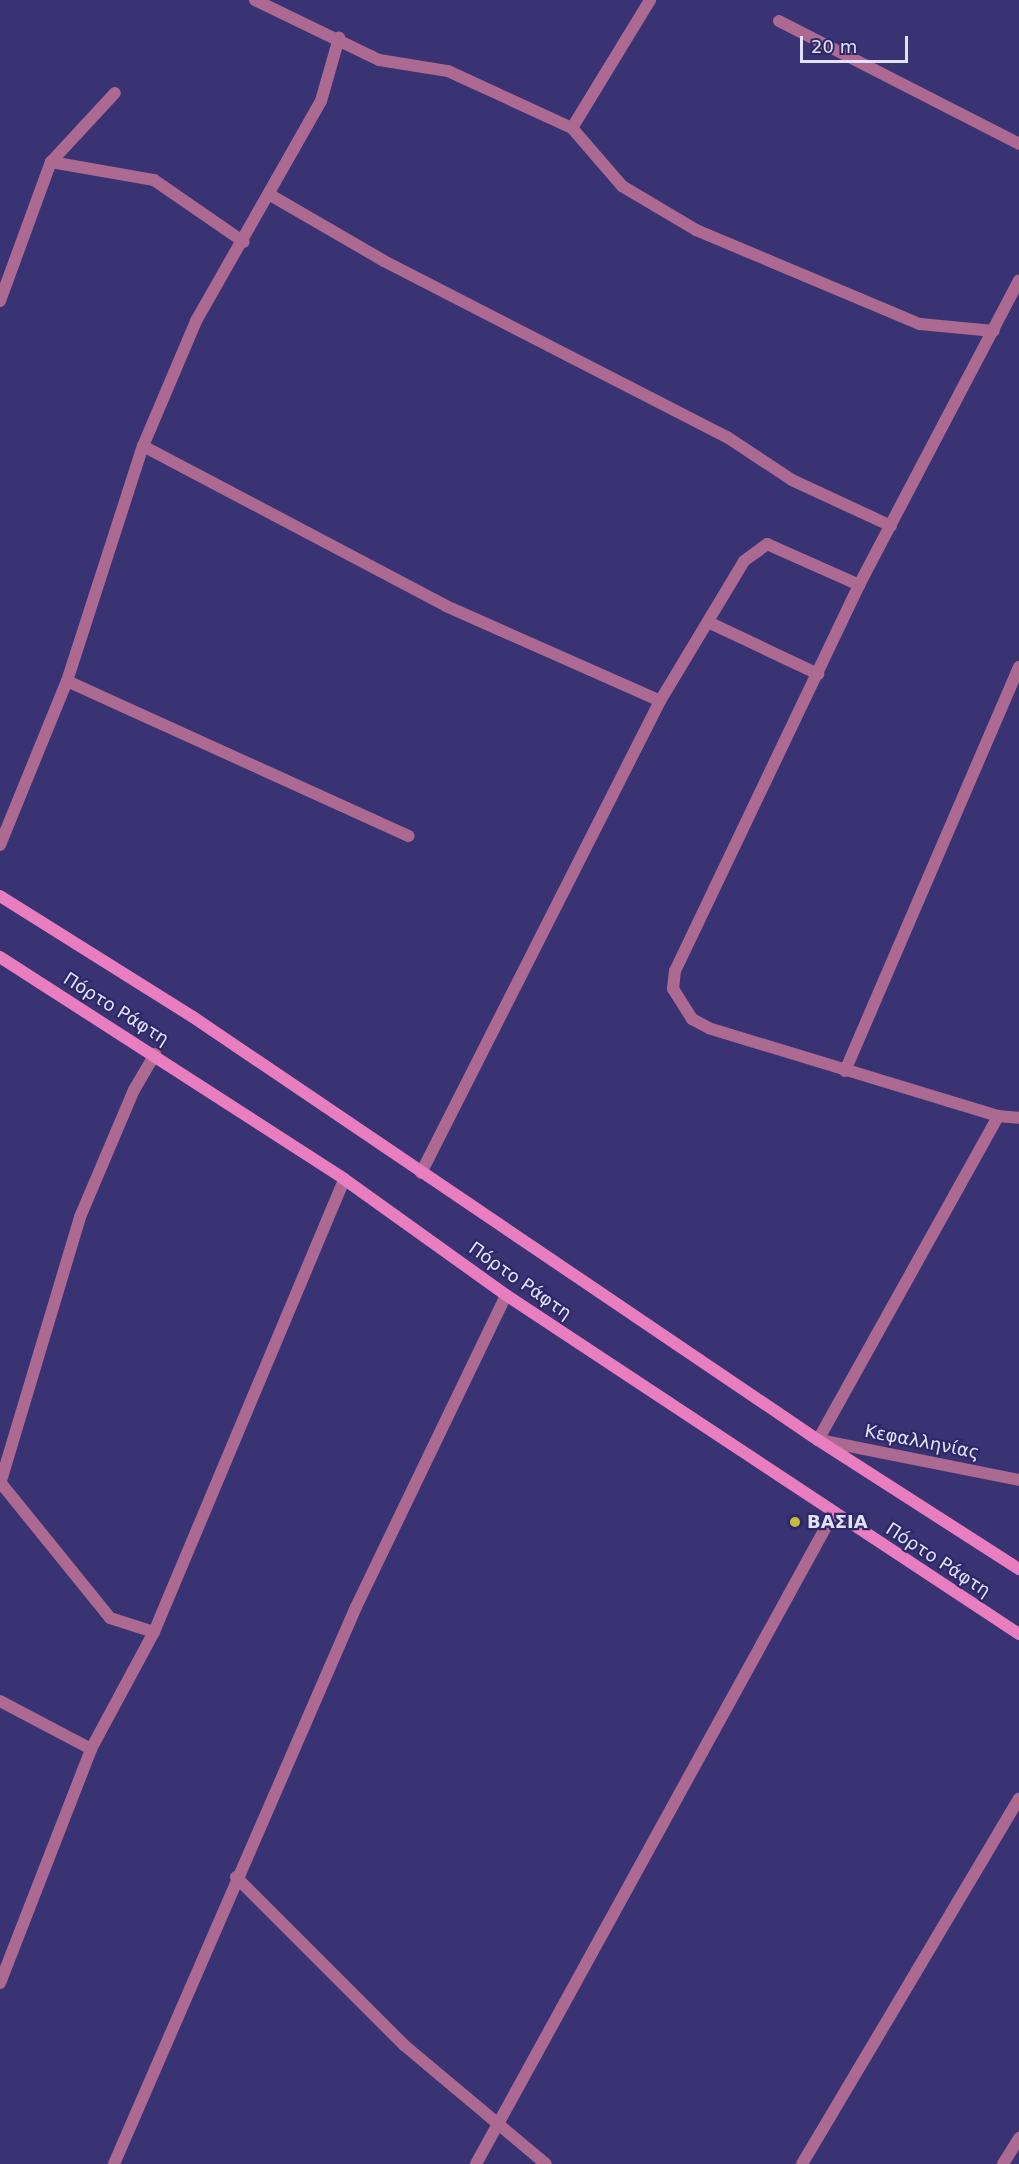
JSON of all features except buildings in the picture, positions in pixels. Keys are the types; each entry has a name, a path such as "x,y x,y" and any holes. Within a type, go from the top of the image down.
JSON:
{"main road":[{"name":"Πόρτο Ράφτη","path":"0,896 193,1017 818,1440 1019,1569"},
{"name":"Πόρτο Ράφτη","path":"0,957 155,1054 344,1179 506,1295 833,1514 1019,1634"}],"street":[{"path":"255,0 339,38 379,60 448,71 572,128 622,186 696,230 920,324 994,331"},
{"path":"572,128 650,0"},
{"path":"779,21 1019,144"},
{"path":"0,845 67,681 143,446 196,321 272,196 321,101 339,38"},
{"path":"0,302 51,162 115,93"},
{"path":"51,162 153,180 244,242"},
{"path":"272,196 384,261 727,437 792,480 891,526"},
{"path":"1019,280 859,585 675,971 673,989 692,1018 709,1028 998,1116 1019,1118"},
{"path":"143,446 446,606 660,701"},
{"path":"421,1173 660,701 744,561 766,544 859,585"},
{"path":"708,622 818,674"},
{"path":"845,1071 1019,667"},
{"path":"67,681 409,836"},
{"path":"154,1632 110,1618 0,1483 80,1217 134,1090 155,1054"},
{"path":"818,1440 998,1116"},
{"path":"0,1983 91,1749 154,1632 344,1179"},
{"path":"114,2164 236,1877 356,1607 506,1295"},
{"name":"Κεφαλληνίας","path":"818,1440 1019,1480"},
{"path":"477,2164 833,1514"},
{"path":"0,1701 91,1749"},
{"path":"802,2164 1019,1798"},
{"path":"236,1877 404,2045 546,2164"},
{"path":"1003,2164 1019,2138"}],"place":[{"name":"ΒΑΣΙΑ","path":"795,1522"}]}
